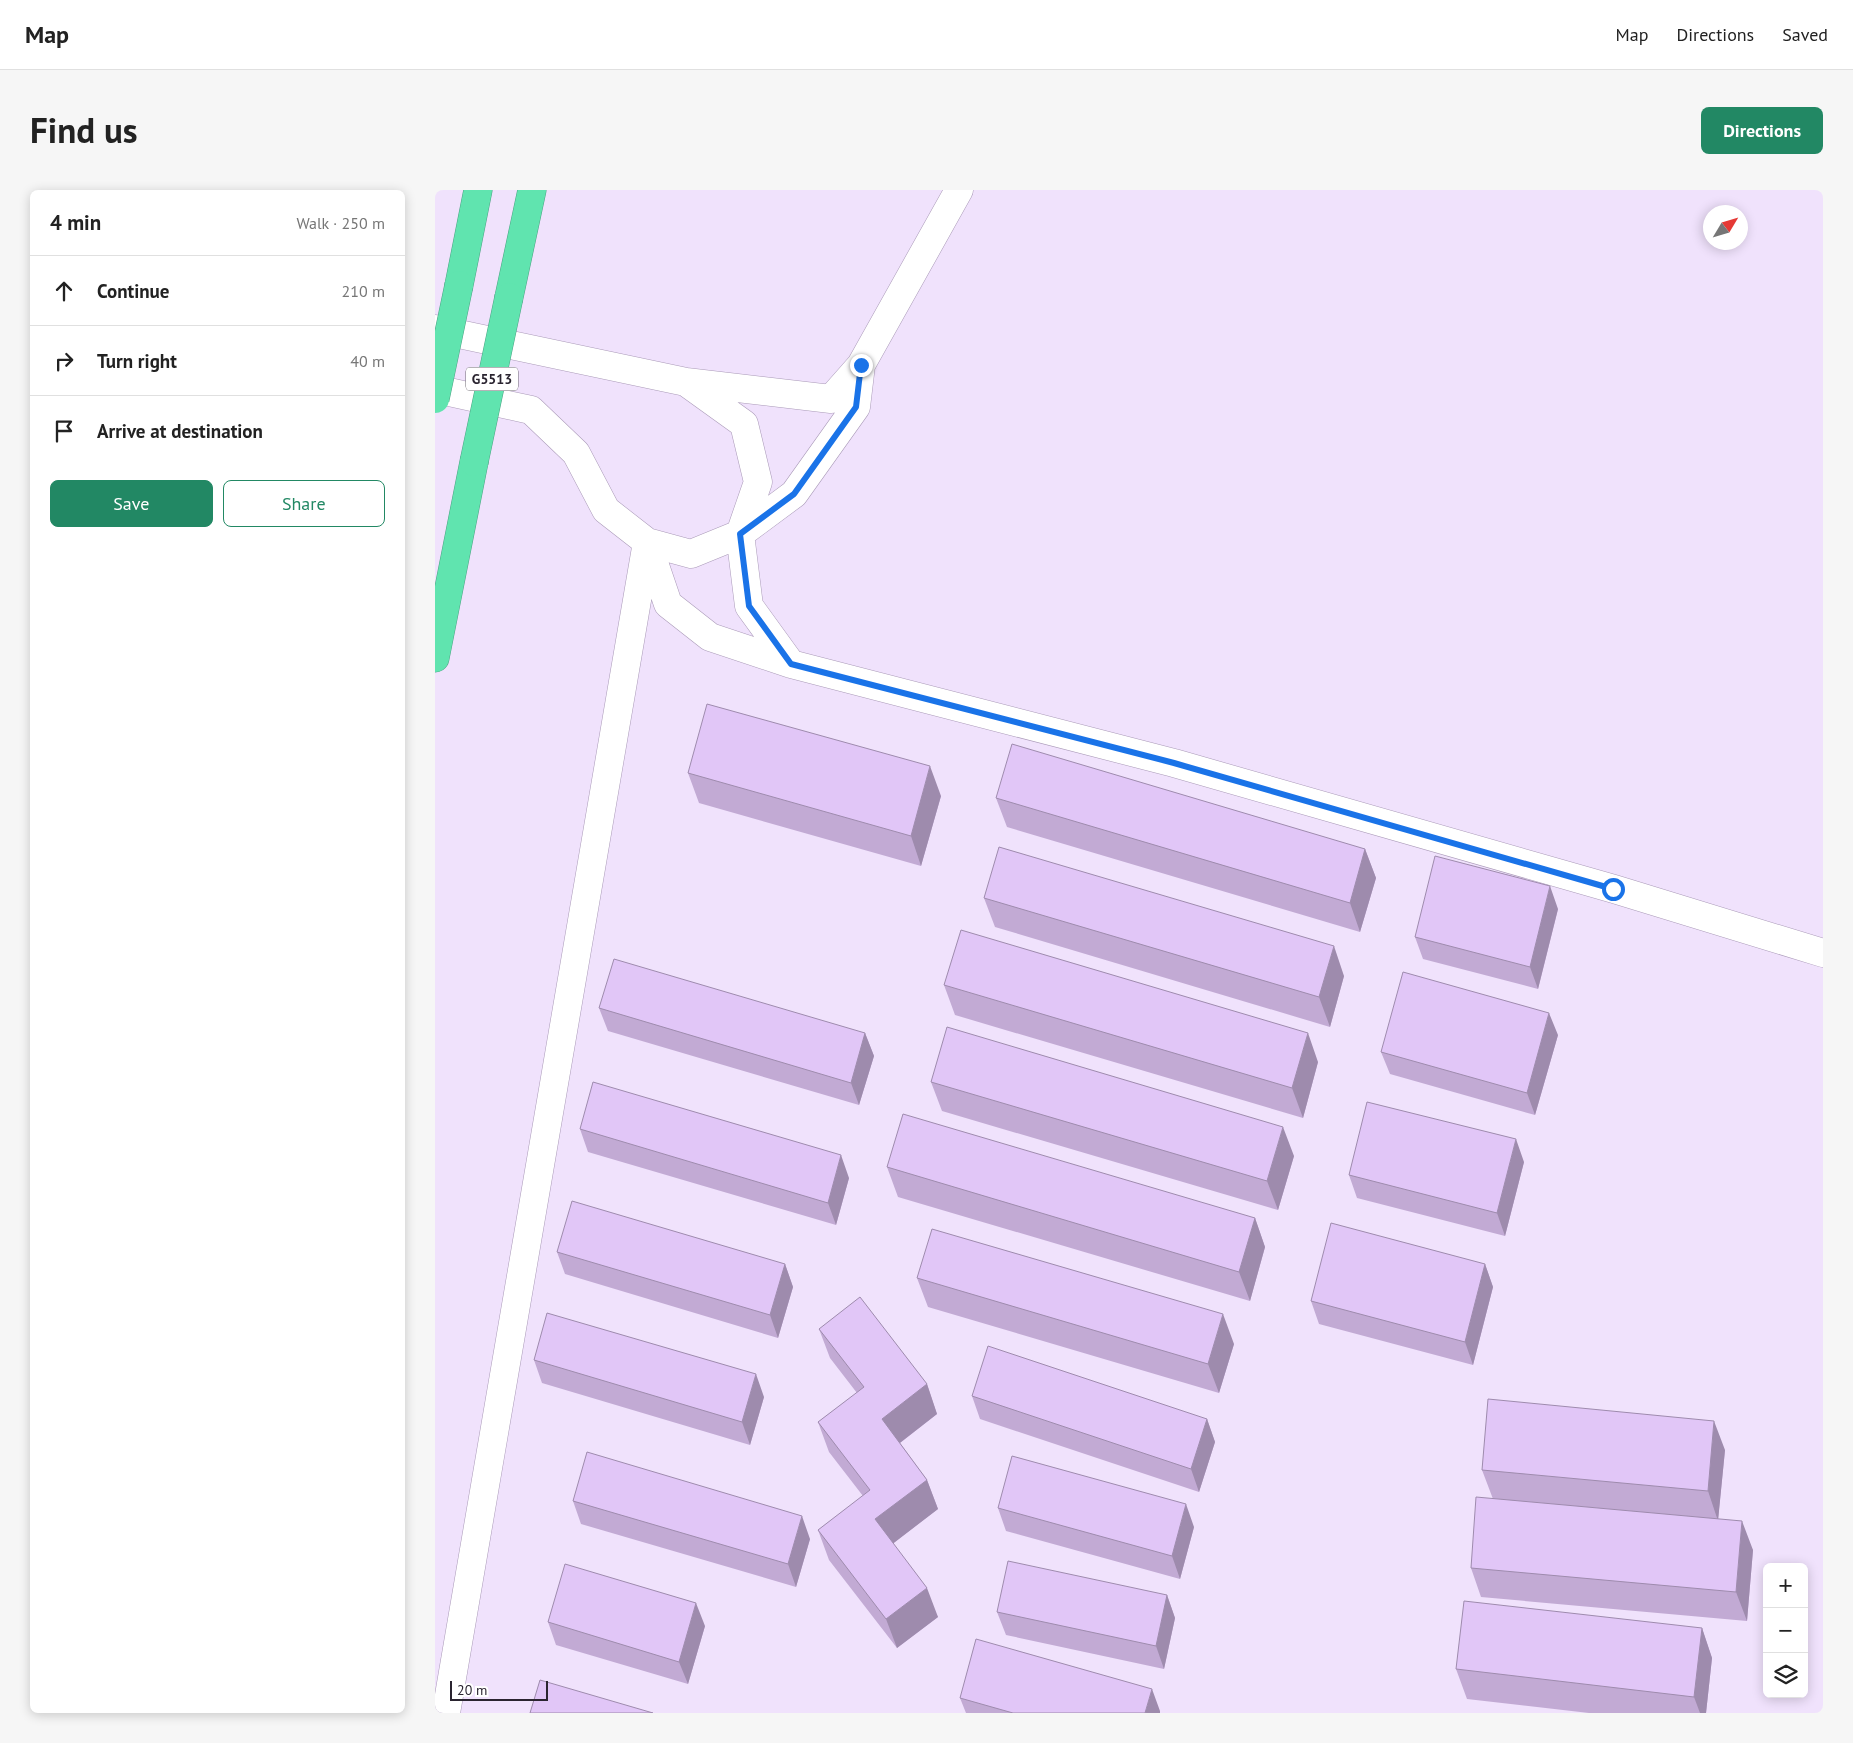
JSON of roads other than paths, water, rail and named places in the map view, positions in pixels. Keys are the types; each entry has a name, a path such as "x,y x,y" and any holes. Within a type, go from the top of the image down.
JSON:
{"highway":[{"path":"435,399 478,190"},
{"name":"G5513","path":"435,658 474,462 532,190"}],"street":[{"path":"435,329 686,382 831,399 861,365 959,190"},
{"path":"435,389 531,410 576,453 606,510 647,542 691,554 740,534 794,494 856,407 861,365"},
{"path":"686,382 744,424 758,482 740,534 749,606 791,664"},
{"path":"647,542 668,604 710,637 791,664 1174,763 1613,889 1823,953"},
{"path":"446,1713 647,542"}]}
